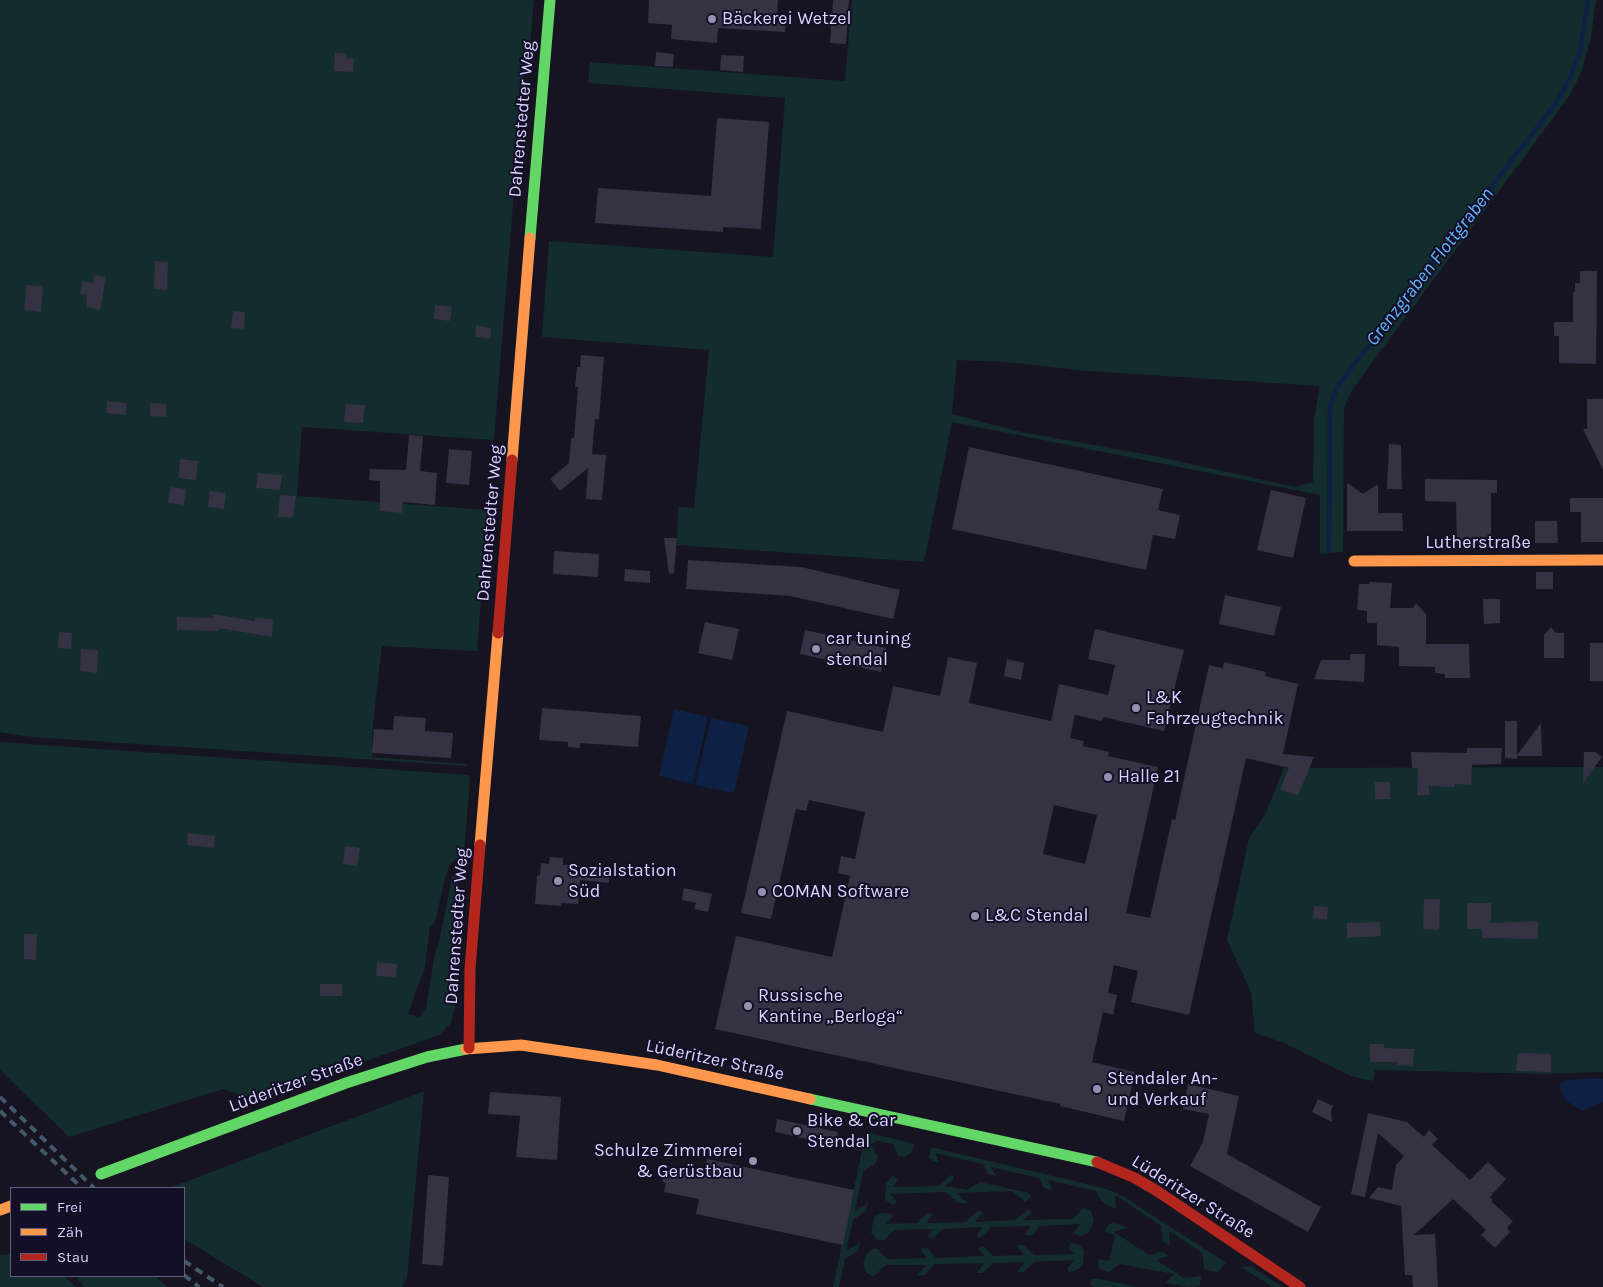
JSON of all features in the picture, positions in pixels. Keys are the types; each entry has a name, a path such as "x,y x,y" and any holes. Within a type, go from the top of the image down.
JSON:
{"street":[{"name":"Dahrenstedter Weg","path":"469,1048 470,969 550,0"},
{"name":"Lutherstraße","path":"1354,561 1603,560"},
{"name":"Lüderitzer Straße","path":"101,1174 355,1080 427,1057 469,1048 521,1046 613,1057 1096,1162 1135,1178 1157,1191 1300,1287"}],"green space":[{"path":"0,0 534,0 529,56 525,56 494,440 302,427 297,496 488,510 477,651 382,646 373,723 372,757 467,764 467,766 32,737 0,732"},
{"path":"852,0 1596,0 1591,37 1582,71 1570,95 1352,390 1344,408 1343,552 1320,554 1320,495 952,422 924,562 677,545 678,507 694,508 709,350 542,337 549,241 773,257 785,98 588,83 590,62 845,81","holes":["957,360 1006,362 1088,371 1320,386 1314,420 1313,482 1295,487 1155,456 1021,432 952,414"]},
{"path":"0,742 469,775 470,782 463,856 456,859 450,865 445,878 435,923 430,926 425,967 408,1014 419,1017 426,1008 435,953 439,942 452,877 459,869 457,906 460,945 455,1007 451,1023 439,1035 256,1100 223,1089 69,1137 0,1070"},
{"path":"1603,767 1603,1072 1544,1074 1375,1070 1373,1081 1351,1076 1284,1043 1255,1033 1251,992 1227,940 1249,838 1265,815 1284,768"},
{"path":"424,1091 407,1278 402,1287 263,1287 185,1240 185,1187 172,1187"},
{"path":"866,1132 915,1144 911,1153 905,1157 898,1156 893,1144 877,1141 871,1144 878,1156 876,1163 863,1172 855,1211 868,1203 866,1211 853,1220 846,1251 860,1243 858,1251 845,1259 839,1287 833,1287"},
{"path":"931,1147 1103,1188 1123,1196 1226,1263 1218,1272 1209,1271 1204,1268 1202,1253 1169,1231 1170,1246 1163,1241 1161,1226 1115,1195 1116,1209 1101,1201 1096,1191 1048,1180 1052,1190 1044,1188 1039,1178 991,1167 996,1176 988,1174 983,1164 935,1153 939,1163 933,1161 929,1158"},
{"path":"950,1175 953,1176 953,1180 945,1186 967,1190 980,1182 1029,1193 1031,1197 1025,1202 1012,1191 957,1193 967,1203 958,1203 946,1192 890,1194 897,1201 894,1205 885,1200 886,1183 892,1176 898,1179 892,1187 939,1186"},
{"path":"1083,1208 1091,1211 1094,1221 1089,1232 1081,1236 1073,1233 1080,1224 1040,1226 1031,1236 1025,1234 1031,1226 991,1227 982,1237 978,1238 977,1235 982,1227 942,1229 933,1239 927,1237 933,1229 894,1230 885,1240 878,1240 871,1233 874,1217 882,1213 890,1213 893,1216 886,1224 917,1223 928,1212 933,1215 926,1223 966,1222 977,1211 981,1210 983,1213 975,1222 1015,1220 1028,1209 1032,1212 1024,1220 1073,1219"},
{"path":"1114,1222 1127,1228 1114,1232 1149,1255 1162,1251 1169,1256 1156,1260 1184,1278 1201,1276 1200,1286 1188,1287 1165,1283 1174,1274 1119,1264 1109,1272 1099,1269 1098,1259 1109,1261 1115,1235 1105,1232 1107,1225"},
{"path":"1071,1243 1080,1245 1084,1251 1083,1264 1080,1268 1069,1272 1067,1269 1074,1260 1034,1262 1024,1272 1017,1272 1025,1262 993,1263 983,1273 977,1273 984,1263 935,1264 925,1275 917,1275 926,1265 886,1265 873,1277 867,1273 863,1264 866,1254 873,1249 878,1249 887,1259 927,1258 920,1250 922,1248 927,1248 936,1258 984,1256 978,1249 983,1246 993,1256 1025,1255 1018,1248 1019,1245 1024,1245 1034,1255 1074,1254 1068,1247"},
{"path":"10,1254 10,1277 65,1277 76,1287 0,1287 0,1255"},
{"path":"1250,1266 1283,1287 1273,1287 1241,1267"},
{"path":"76,1277 155,1277 168,1287 84,1287"},
{"path":"1092,1279 1138,1287 1094,1287 1090,1283"}],"water":[{"path":"674,709 708,717 693,784 659,776"},
{"path":"711,718 749,726 734,793 695,785"},
{"path":"1603,1079 1603,1102 1582,1111 1568,1102 1562,1094 1559,1084 1568,1080"}],"building":[{"name":"Bäckerei Wetzel","path":"649,0 778,0 777,15 786,16 785,32 718,28 717,43 671,39 672,25 648,23"},
{"path":"833,0 849,0 846,44 830,43"},
{"path":"656,52 674,54 673,67 655,66"},
{"path":"335,53 347,54 347,58 354,59 353,72 334,71"},
{"path":"721,55 744,56 743,72 720,70"},
{"path":"717,118 769,122 761,229 723,227 723,232 595,223 598,188 711,196"},
{"path":"155,261 168,262 167,290 154,289"},
{"path":"1580,271 1597,271 1596,364 1559,363 1559,336 1554,336 1554,322 1573,322 1573,292 1575,292 1575,283 1580,283"},
{"path":"94,275 106,277 100,310 86,307 87,295 80,294 82,281 93,283"},
{"path":"27,285 43,286 41,312 24,310"},
{"path":"435,305 452,307 450,321 434,319"},
{"path":"233,311 245,312 244,329 231,328"},
{"path":"476,325 491,328 490,339 475,337"},
{"path":"581,355 604,357 599,419 595,419 592,454 606,455 602,500 586,499 588,468 560,491 550,479 569,463 571,438 574,438 578,387 575,387 577,367 580,367"},
{"path":"1587,399 1603,399 1603,470 1583,429 1587,429"},
{"path":"107,401 127,403 126,415 106,413"},
{"path":"150,403 166,404 166,417 150,416"},
{"path":"346,404 365,405 363,423 344,422"},
{"path":"409,435 423,436 420,471 437,473 435,505 403,502 402,513 380,511 380,481 369,480 370,469 406,470"},
{"path":"1389,444 1401,445 1402,489 1387,489"},
{"path":"969,447 1163,489 1158,510 1180,515 1175,539 1153,535 1146,570 952,529"},
{"path":"449,449 472,451 469,485 446,483"},
{"path":"180,459 198,461 196,480 178,478"},
{"path":"258,473 282,475 280,490 256,488"},
{"path":"1425,479 1497,480 1497,493 1491,493 1491,542 1457,543 1456,502 1425,501"},
{"path":"1347,483 1363,494 1378,484 1378,513 1402,513 1403,531 1347,531"},
{"path":"170,487 186,489 184,505 168,503"},
{"path":"1271,490 1306,498 1293,558 1257,550"},
{"path":"210,491 226,493 224,509 208,507"},
{"path":"280,495 296,496 293,518 278,517"},
{"path":"1570,498 1603,498 1603,542 1581,542 1581,512 1570,512"},
{"path":"1535,521 1557,521 1558,543 1535,543"},
{"path":"664,538 677,538 674,573 669,574"},
{"path":"554,551 599,554 598,577 553,574"},
{"path":"688,560 801,567 900,590 893,619 790,596 686,589"},
{"path":"625,569 650,571 650,583 624,581"},
{"path":"1536,572 1553,572 1553,589 1536,589"},
{"path":"1369,582 1392,583 1390,608 1413,608 1416,603 1426,614 1426,644 1469,644 1470,678 1445,678 1445,674 1435,673 1435,667 1399,666 1399,647 1377,645 1377,623 1367,623 1367,611 1357,610 1359,584 1369,584"},
{"path":"1225,595 1281,607 1274,636 1219,624"},
{"path":"1483,599 1500,599 1500,623 1484,624"},
{"path":"213,614 255,621 255,618 273,619 272,637 219,628 219,631 177,630 177,617 213,618"},
{"path":"705,622 739,629 732,660 698,653"},
{"path":"1551,627 1556,633 1564,633 1564,658 1544,658 1544,635"},
{"path":"1095,629 1184,650 1164,731 1103,717 1102,721 1075,715 1070,738 1084,741 1083,746 1109,752 1108,756 1158,767 1126,913 1150,918 1172,819 1175,820 1209,665 1223,668 1224,662 1266,672 1265,676 1298,684 1283,754 1314,757 1298,796 1280,789 1289,768 1246,758 1189,1015 1131,1002 1138,971 1114,965 1108,993 1117,995 1113,1015 1103,1012 1092,1062 1135,1072 1124,1121 1060,1106 1060,1104 715,1029 736,936 832,957 850,876 838,873 841,856 855,859 865,812 809,800 806,811 796,809 771,919 741,913 787,711 883,732 893,686 940,696 948,657 977,663 969,703 1051,721 1059,684 1108,695 1115,665 1088,659","holes":["1054,805 1097,815 1085,864 1043,854"]},
{"path":"805,630 886,648 881,672 800,654"},
{"path":"59,632 72,633 71,649 58,648"},
{"path":"1590,643 1603,643 1603,681 1590,681"},
{"path":"81,649 98,650 97,673 80,671"},
{"path":"1350,654 1365,654 1364,682 1314,679 1321,660 1350,660"},
{"path":"1007,659 1024,663 1021,680 1004,676"},
{"path":"542,708 641,716 638,747 580,743 580,748 568,747 568,742 539,740"},
{"path":"394,716 426,718 425,731 453,733 451,758 372,753 374,729 393,730"},
{"path":"1505,721 1517,721 1517,755 1541,723 1542,756 1517,756 1517,759 1505,758"},
{"path":"1467,748 1502,748 1501,764 1472,765 1471,785 1455,784 1455,787 1429,786 1429,795 1417,795 1418,768 1412,768 1411,752 1467,753"},
{"path":"1584,752 1595,752 1602,757 1583,783"},
{"path":"1375,782 1390,782 1390,799 1375,799"},
{"path":"188,833 215,836 214,848 187,845"},
{"path":"345,846 360,848 357,866 343,864"},
{"name":"Sozialstation Süd","path":"550,857 563,858 563,865 610,868 609,883 580,880 578,904 561,903 561,906 535,904 537,876 540,875 541,863 549,864"},
{"path":"684,888 712,894 708,912 694,909 696,903 682,900"},
{"path":"1424,899 1440,899 1439,930 1423,929"},
{"path":"1467,903 1491,903 1491,923 1538,921 1538,939 1482,938 1482,929 1467,929"},
{"path":"1314,906 1328,907 1327,920 1313,918"},
{"path":"1380,922 1381,936 1347,938 1347,923"},
{"path":"24,934 37,934 36,960 24,959"},
{"path":"377,962 397,964 396,977 376,976"},
{"path":"320,984 342,984 342,996 320,996"},
{"path":"1370,1044 1384,1044 1384,1048 1414,1049 1413,1066 1397,1065 1397,1062 1370,1062"},
{"path":"1518,1053 1551,1054 1551,1072 1516,1071"},
{"path":"1188,1084 1239,1096 1227,1154 1321,1207 1308,1232 1190,1166 1203,1142 1209,1114 1183,1109"},
{"path":"490,1092 561,1097 557,1160 516,1157 520,1116 488,1114"},
{"path":"1318,1099 1333,1106 1331,1111 1332,1122 1312,1112"},
{"path":"1368,1113 1407,1122 1424,1137 1429,1130 1438,1139 1432,1145 1470,1180 1488,1162 1506,1179 1490,1197 1493,1200 1491,1201 1513,1221 1507,1228 1510,1232 1495,1248 1481,1235 1486,1230 1453,1199 1414,1235 1435,1234 1438,1287 1413,1287 1412,1275 1405,1275 1401,1206 1369,1198 1378,1187 1392,1190 1396,1165 1404,1156 1378,1133 1365,1197 1351,1194"},
{"path":"777,1119 838,1132 835,1145 775,1132"},
{"path":"707,1159 854,1190 843,1245 696,1214 699,1199 664,1192 666,1183 662,1182 665,1166 704,1174"},
{"path":"428,1175 449,1177 443,1266 422,1264"}],"waterway":[{"name":"Grenzgraben Flottgraben","path":"1329,551 1330,408 1337,387 1555,104 1570,78 1580,52 1588,0"}],"railway":[{"path":"0,1097 93,1187"},
{"path":"0,1111 81,1187"},
{"path":"185,1262 223,1287"},
{"path":"185,1276 199,1287"}],"traffic: fast":[{"path":"530,238 550,0"},
{"path":"101,1174 346,1083 427,1057 466,1049"},
{"path":"810,1099 1097,1162"}],"traffic: slow":[{"path":"512,460 530,238"},
{"path":"1354,561 1603,560"},
{"path":"480,845 498,633"},
{"path":"466,1049 521,1045 657,1065 810,1099"},
{"path":"0,1210 10,1206"}],"traffic: jam":[{"path":"498,633 512,460"},
{"path":"469,1048 470,969 480,845"},
{"path":"1097,1162 1135,1178 1157,1191 1300,1287"}],"place":[{"name":"Bäckerei Wetzel","path":"712,19"},
{"name":"car tuning stendal","path":"816,649"},
{"name":"L&K Fahrzeugtechnik","path":"1136,708"},
{"name":"Halle 21","path":"1108,777"},
{"name":"Sozialstation Süd","path":"558,881"},
{"name":"COMAN Software","path":"762,892"},
{"name":"L&C Stendal","path":"975,916"},
{"name":"Russische Kantine „Berloga“","path":"748,1006"},
{"name":"Stendaler An- und Verkauf","path":"1097,1089"},
{"name":"Bike & Car Stendal","path":"797,1131"},
{"name":"Schulze Zimmerei & Gerüstbau","path":"753,1161"}]}
